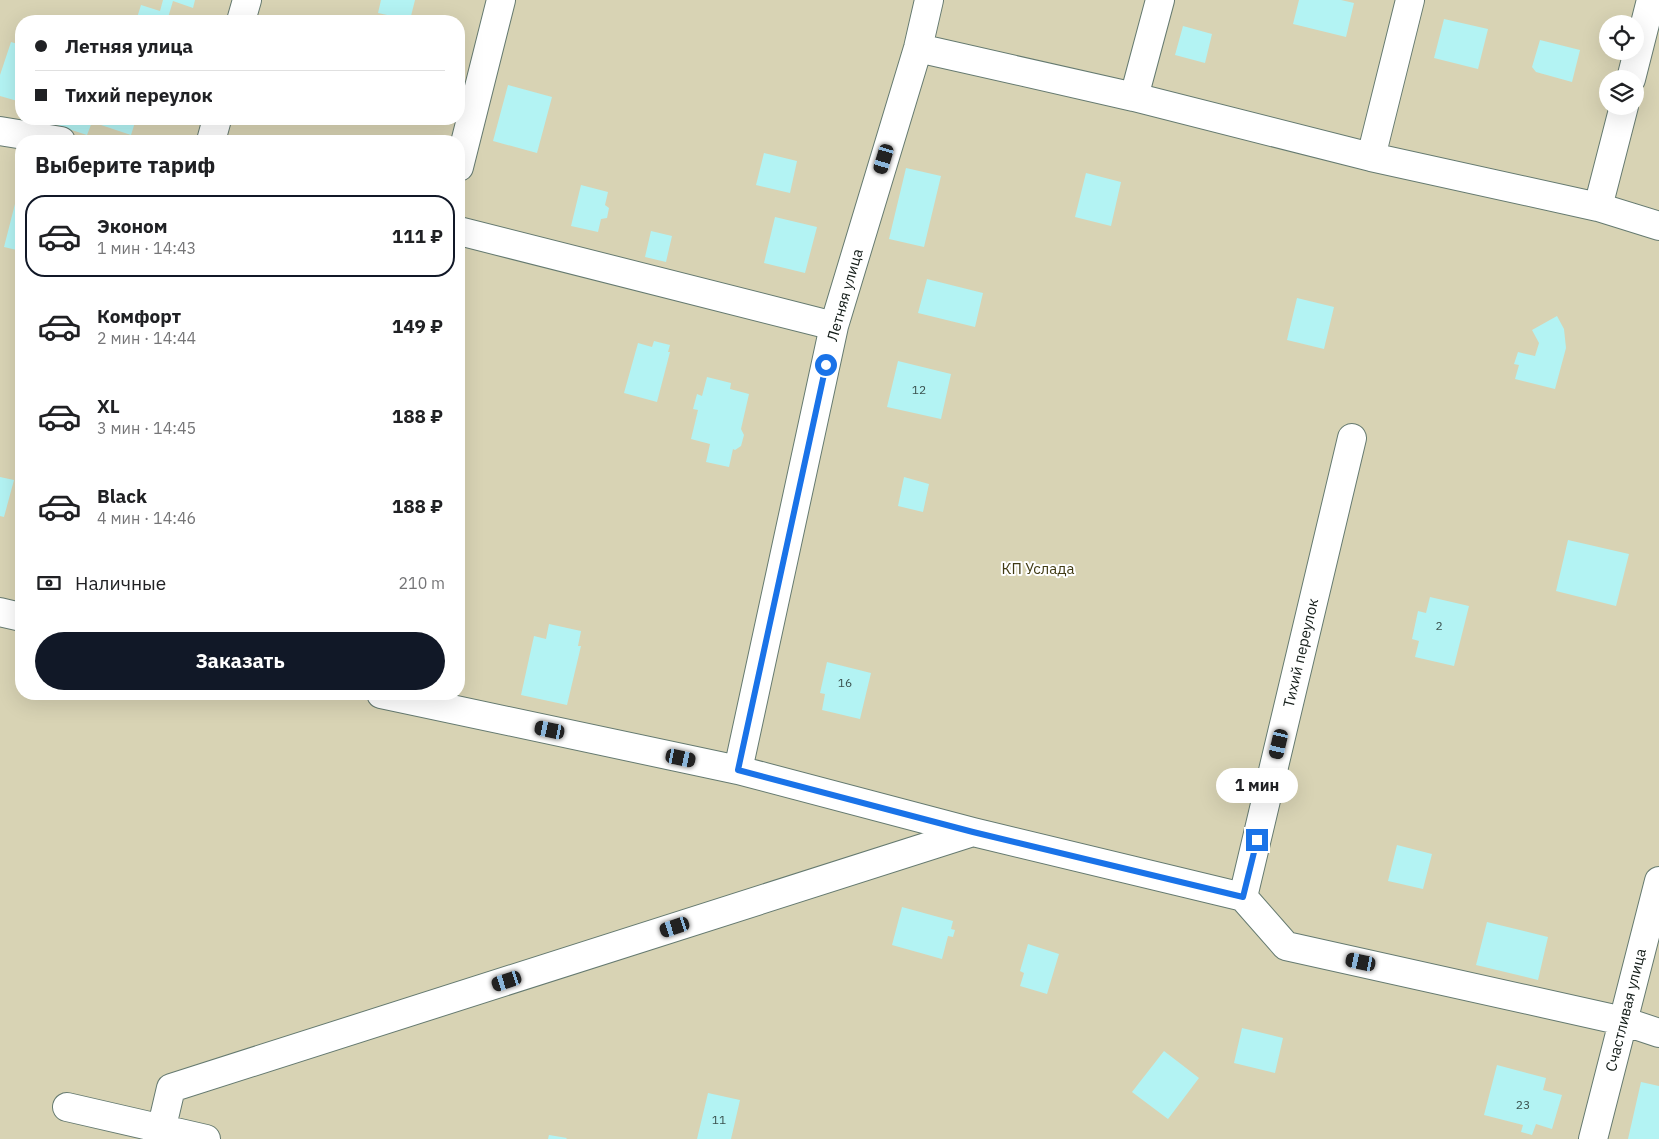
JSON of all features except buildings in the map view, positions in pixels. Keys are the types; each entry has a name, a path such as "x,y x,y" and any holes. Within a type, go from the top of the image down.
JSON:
{"street":[{"path":"242,15 246,0"},
{"path":"465,143 501,0"},
{"name":"Летняя улица","path":"738,770 834,326 918,48 930,0"},
{"path":"1134,96 1160,0"},
{"path":"1371,157 1410,0"},
{"path":"1633,70 1651,0"},
{"path":"918,48 1134,96 1371,157 1598,207 1659,226"},
{"path":"1598,207 1622,115"},
{"path":"0,131 24,135"},
{"path":"465,234 834,326"},
{"name":"Тихий переулок","path":"1243,897 1352,438"},
{"path":"0,612 15,616"},
{"path":"409,700 738,770 973,832 1243,897 1286,946 1623,1021 1659,1033"},
{"path":"160,1134 170,1088 973,832"},
{"name":"Счастливая улица","path":"1593,1139 1659,881"},
{"path":"67,1107 160,1134 206,1139"}],"green space":[{"name":"КП Услада","path":"0,0 1659,0 1659,1139 0,1139"}],"route":[{"path":"826,365 738,770 973,832 1243,897 1257,840"}]}
